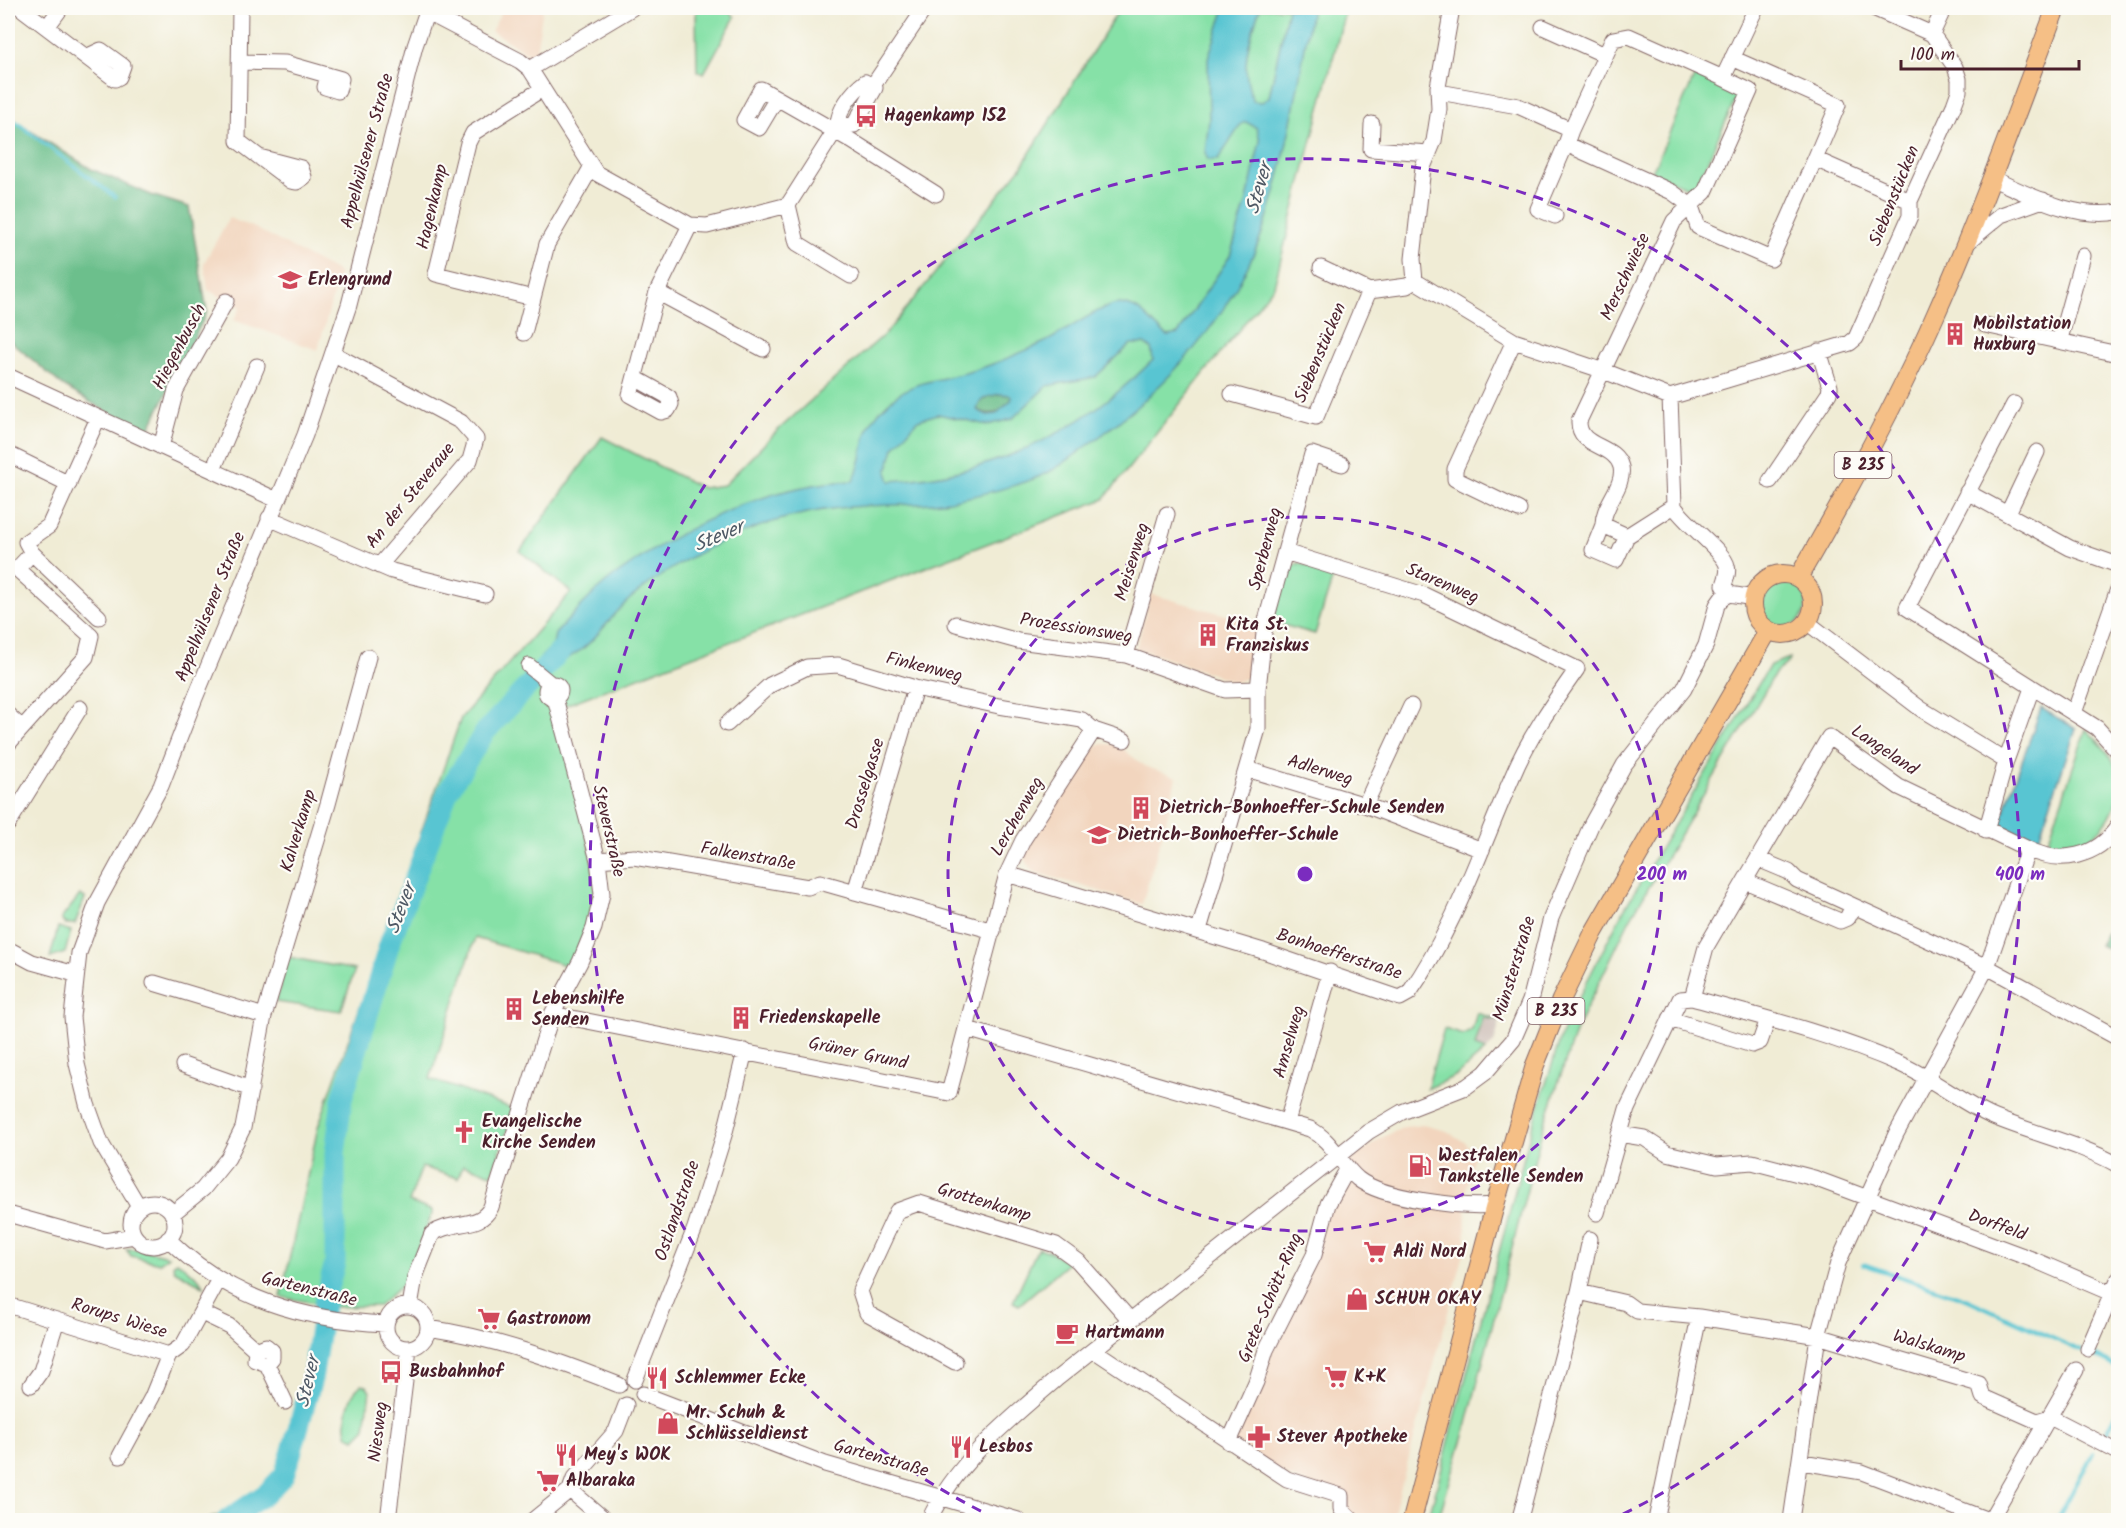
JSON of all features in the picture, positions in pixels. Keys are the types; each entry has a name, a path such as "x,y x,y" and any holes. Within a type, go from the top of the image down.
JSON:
{"main road":[{"name":"B 235","path":"1798,578 1867,458 1918,354 1993,179 2056,8"},
{"path":"1780,574 1798,578 1808,586 1814,598 1813,611 1808,623 1789,634 1768,631 1756,616 1754,598 1757,589 1771,576 1780,574"},
{"name":"B 235","path":"1412,1521 1495,1205 1535,1065 1576,967 1768,631"}],"street":[{"path":"21,8 86,57"},
{"path":"47,27 61,8"},
{"path":"240,8 238,141 259,157"},
{"path":"426,8 520,61 530,69 591,168 602,177 690,225 707,226 788,206 836,129 839,116 856,88 865,82 872,87 925,8"},
{"name":"Appelhülsener Straße","path":"139,1207 111,1163 87,1104 73,1034 75,974 79,953 91,915 161,786 195,698 305,435 334,354 426,8"},
{"path":"530,69 632,8"},
{"path":"1452,8 1439,92 1439,109 1429,153 1423,167 1414,247 1415,281 1514,342 1604,371 1670,397 1674,506 1680,516 1724,559 1728,573 1724,585 1729,594 1754,598"},
{"path":"1723,78 1756,8"},
{"path":"1873,8 1932,34 1944,8"},
{"path":"1543,27 1605,55"},
{"name":"Siebenstücken","path":"1670,397 1850,343 1856,338 1910,216 1910,201 1959,91 1955,67 1932,34"},
{"name":"Merschwiese","path":"1555,216 1538,209 1613,39 1629,36 1750,91 1705,192 1674,221 1604,371"},
{"path":"1439,92 1518,106 1569,137 1672,192 1691,206 1698,227 1771,259 1838,105 1732,58"},
{"path":"240,62 285,63 328,75"},
{"name":"Hagenkamp","path":"533,298 436,274 468,142 473,133 542,89"},
{"path":"777,98 836,129 936,194"},
{"path":"1372,124 1371,149 1429,153"},
{"path":"1815,159 1910,201"},
{"path":"524,333 547,244 591,168"},
{"path":"1993,179 2043,200 2087,213 2118,212"},
{"path":"1966,243 2001,215 2043,200"},
{"path":"788,206 797,243 851,276"},
{"path":"635,378 657,292 690,225"},
{"path":"2060,339 2083,256"},
{"name":"Siebenstücken","path":"1321,268 1370,291 1407,286 1415,281"},
{"name":"Siebenstücken","path":"1232,394 1316,417 1370,291"},
{"path":"657,292 763,349"},
{"name":"Hiegenbusch","path":"161,447 176,390 226,301"},
{"path":"1985,325 2060,339 2118,354"},
{"path":"1514,342 1455,469 1455,479 1519,510"},
{"path":"1770,481 1829,393 1830,387 1819,351"},
{"name":"An der Steveraue","path":"334,354 462,422 476,439 470,460 379,566"},
{"path":"213,470 257,366"},
{"path":"1604,371 1598,379 1579,422 1579,430 1584,439 1614,454 1621,466 1621,477 1603,517 1603,525 1593,550 1616,560 1627,536 1674,506"},
{"path":"8,376 277,500"},
{"path":"2014,404 1907,608 2097,728 2118,751"},
{"path":"98,418 49,526 26,542 32,553 99,617"},
{"path":"2008,513 2037,452"},
{"path":"8,454 69,484"},
{"name":"Sperberweg","path":"1199,930 1258,729 1258,689 1265,624 1312,454 1342,464"},
{"path":"1967,492 2070,548 2118,565"},
{"name":"Meisenweg","path":"1126,655 1167,514"},
{"name":"An der Steveraue","path":"269,519 379,566 485,594"},
{"path":"1603,525 1627,536"},
{"name":"Starenweg","path":"1285,552 1424,596 1577,669"},
{"path":"8,744 86,657 91,636 17,569 32,553"},
{"path":"2074,713 2118,589"},
{"name":"Münsterstraße","path":"929,1521 940,1496 987,1442 1013,1417 1131,1321 1368,1132 1402,1112 1466,1087 1485,1073 1513,1040 1530,1001 1551,918 1592,823 1624,765 1684,689 1706,645 1717,605 1729,594"},
{"path":"1808,623 1921,709 2006,761"},
{"name":"Prozessionsweg","path":"956,624 1018,641 1126,655 1225,690 1258,689"},
{"name":"Kalverkamp","path":"172,1214 204,1189 228,1158 243,1128 264,1016 328,804 368,657"},
{"name":"Finkenweg","path":"726,724 770,685 807,667 838,665 915,688 999,706 1082,720 1094,730 1124,741"},
{"name":"Steverstraße","path":"410,1306 415,1277 432,1234 450,1224 478,1222 487,1215 491,1207 552,1014 580,962 594,928 602,894 598,860 551,688 529,666"},
{"name":"Bonhoefferstraße","path":"1007,874 1199,930 1330,972 1400,998 1408,993 1443,938 1469,886 1517,766 1543,718 1577,669"},
{"name":"Drosselgasse","path":"855,892 915,688"},
{"path":"1986,831 2006,761 2032,688"},
{"path":"1365,805 1411,706"},
{"path":"8,824 80,708"},
{"path":"8,715 22,728"},
{"name":"Lerchenweg","path":"993,931 1007,874 1023,840 1094,730"},
{"name":"Langeland","path":"1758,859 1829,737 1899,787 1986,831 2052,858 2081,855 2101,844 2118,826"},
{"name":"Adlerweg","path":"1247,769 1365,805 1482,850"},
{"path":"1791,1521 1802,1462 1818,1336 1838,1263 1896,1134 1988,967 2028,849"},
{"name":"Falkenstraße","path":"598,860 634,857 808,887 820,882 993,931"},
{"path":"1692,998 1706,947 1758,859 1852,906 1988,967 2118,1038"},
{"path":"1789,900 1797,880"},
{"path":"1744,881 1840,921 1847,918 1852,906"},
{"name":"Grüner Grund","path":"552,1014 949,1093 993,931"},
{"path":"8,949 32,962 75,974"},
{"name":"Amselweg","path":"1287,1122 1330,972"},
{"path":"154,983 264,1016"},
{"path":"1597,1213 1627,1109 1680,999 1692,998 1816,1033 1900,1064 1990,1115 2096,1152 2118,1165"},
{"path":"1720,1035 1728,1008"},
{"path":"1670,1019 1752,1045 1760,1042 1768,1019"},
{"path":"967,1029 1287,1122 1321,1135 1360,1180 1379,1189 1471,1208 1495,1205"},
{"name":"Ostlandstraße","path":"634,1380 694,1228 725,1132 745,1051"},
{"path":"183,1065 251,1089"},
{"name":"Dorffeld","path":"1619,1134 1644,1138 1667,1153 1717,1166 1752,1162 1814,1178 2116,1290 2088,1349"},
{"name":"Grete-Schött-Ring","path":"1229,1442 1256,1382 1266,1350 1314,1255 1328,1204 1348,1168"},
{"path":"151,1202 158,1203 172,1214 174,1226 168,1239 151,1246 140,1242 134,1236 132,1218 139,1207 151,1202"},
{"name":"Grottenkamp","path":"955,1362 867,1313 860,1291 897,1211 919,1203 1056,1245 1078,1261 1131,1321"},
{"path":"8,1214 105,1240 134,1236"},
{"name":"Gartenstraße","path":"168,1239 218,1281 266,1302 341,1320 386,1324"},
{"path":"1522,1520 1590,1239"},
{"name":"Rorups Wiese","path":"120,1456 152,1397 169,1355 183,1345 218,1281"},
{"name":"Walskamp","path":"1579,1292 1626,1303 1636,1311 1700,1317 1818,1336 1954,1374 1979,1384 1983,1397 2004,1407 2037,1421 2050,1417 2116,1451"},
{"name":"Rorups Wiese","path":"8,1305 169,1355"},
{"path":"410,1306 423,1313 428,1328 423,1341 409,1348 394,1343 386,1324 395,1310 410,1306"},
{"path":"202,1313 229,1326 256,1350 255,1360 267,1364 285,1402"},
{"path":"1656,1521 1700,1317"},
{"name":"Rorups Wiese","path":"31,1385 41,1371 57,1320"},
{"path":"428,1328 472,1335 550,1357 619,1385"},
{"name":"Niesweg","path":"388,1521 409,1348"},
{"path":"1095,1351 1287,1479 1341,1496 1341,1509 1352,1521"},
{"path":"1802,1462 1862,1472 1989,1521 2076,1370"},
{"path":"626,1380 634,1380 641,1386 643,1394 635,1404 626,1405 618,1399 619,1385 626,1380"},
{"name":"Gartenstraße","path":"643,1394 825,1464 940,1496 1018,1521"},
{"path":"533,1521 570,1490 574,1479 616,1431 626,1405"},
{"path":"570,1490 605,1521"}],"shaded area":[{"path":"504,8 543,8 535,58 491,31"},
{"path":"229,218 255,228 339,273 318,350 234,320 241,307 208,290 204,263"},
{"path":"1151,594 1258,624 1251,676 1236,682 1136,648"},
{"name":"Dietrich-Bonhoeffer-Schule","path":"1100,744 1117,744 1144,766 1176,777 1168,814 1142,904 1032,871 1023,855 1084,754"},
{"path":"1483,1018 1500,1022 1494,1043 1486,1050 1475,1047"},
{"path":"1423,1125 1447,1131 1466,1143 1474,1155 1465,1197 1466,1246 1392,1520 1353,1520 1341,1496 1287,1476 1233,1442 1348,1163 1381,1138 1405,1127"}],"green space":[{"path":"696,8 725,8 735,17 704,73 697,71"},
{"path":"1120,8 1346,8 1274,286 1104,499 555,709 592,857 596,897 572,967 475,938 430,1079 515,1109 492,1174 463,1165 458,1178 422,1167 409,1202 433,1211 404,1283 379,1306 337,1307 281,1297 318,1127 461,718 571,592 520,551 602,437 702,488 724,485 777,431 887,332 1020,169"},
{"path":"1695,75 1738,94 1694,191 1652,172"},
{"path":"8,117 91,169 151,195 189,207 207,312 146,435 63,386 8,339"},
{"path":"1000,394 1010,395 1012,399 1001,410 988,413 977,410 980,402 985,398"},
{"path":"1299,563 1334,574 1315,634 1272,622 1287,569"},
{"path":"1783,581 1799,588 1806,604 1799,620 1783,627 1767,620 1760,604 1767,588"},
{"path":"1790,658 1789,662 1776,672 1630,919 1576,1030 1542,1131 1464,1435 1438,1520 1428,1520 1532,1127 1565,1024 1623,911 1770,665"},
{"path":"2086,729 2113,760 2118,777 2117,799 2108,820 2092,837 2073,846 2046,847"},
{"path":"80,895 85,898 75,924 65,924 61,919"},
{"path":"58,927 71,931 65,953 50,958"},
{"path":"2118,930 2118,952 2099,945 2106,933"},
{"path":"288,957 355,970 341,1011 276,1002"},
{"path":"1477,1013 1500,1020 1483,1018 1475,1046 1486,1050 1457,1075 1427,1089 1444,1029 1464,1035 1472,1030"},
{"path":"1038,1248 1053,1253 1068,1263 1019,1305 1013,1302"},
{"path":"126,1249 140,1249 168,1256 159,1263 131,1256"},
{"path":"177,1261 198,1278 205,1287 174,1270 173,1265"},
{"path":"361,1385 367,1386 370,1391 365,1429 355,1439 348,1436 346,1416 350,1401"},
{"path":"244,1506 256,1520 206,1520"}],"water":[{"path":"1225,8 1260,8 1249,43 1246,65 1253,101 1262,102 1269,97 1288,8 1312,8 1280,174 1271,207 1248,266 1234,293 1200,342 1160,386 1138,406 1063,464 1023,483 949,501 820,511 791,517 734,536 706,549 654,580 624,604 588,644 554,669 541,657 553,645 555,634 598,589 668,541 727,511 758,499 789,490 853,481 871,422 890,401 906,389 979,369 1011,357 1051,339 1113,305 1129,305 1136,308 1168,336 1178,334 1230,256 1247,200 1260,141 1257,128 1246,122 1241,124 1218,160 1208,160 1205,153 1209,120 1208,58","holes":["1131,344 1144,344 1151,348 1153,360 1096,409 1065,429 1033,446 965,470 890,481 887,472 894,448 918,420 938,414 987,425 1012,419 1047,386 1095,377","1000,394 1010,395 1012,399 996,414 987,415 977,410 980,402 985,398"]},
{"path":"2041,708 2076,729 2038,840 1999,825"}],"waterway":[{"path":"8,116 115,197"},
{"name":"Stever","path":"227,1520 267,1493 284,1475 291,1454 312,1379 325,1299 335,1263 335,1153 342,1099 390,942 448,791 485,732 567,644"},
{"path":"1863,1264 1966,1299 2081,1351"},
{"path":"2093,1354 2118,1368"},
{"path":"2106,1434 2118,1411"},
{"path":"2057,1520 2093,1453"}],"place":[{"name":"Hagenkamp 152","path":"866,116"},
{"name":"Erlengrund","path":"290,280"},
{"name":"Mobilstation Huxburg","path":"1955,334"},
{"name":"Kita St. Franziskus","path":"1208,635"},
{"name":"Dietrich-Bonhoeffer-Schule Senden","path":"1141,808"},
{"name":"Dietrich-Bonhoeffer-Schule","path":"1099,835"},
{"name":"Lebenshilfe Senden","path":"514,1009"},
{"name":"Friedenskapelle","path":"741,1018"},
{"name":"Evangelische Kirche Senden","path":"464,1132"},
{"name":"Westfalen Tankstelle Senden","path":"1420,1166"},
{"name":"Aldi Nord","path":"1375,1252"},
{"name":"SCHUH OKAY","path":"1357,1299"},
{"name":"Gastronom","path":"489,1319"},
{"name":"Hartmann","path":"1067,1333"},
{"name":"Busbahnhof","path":"391,1372"},
{"name":"K+K","path":"1336,1377"},
{"name":"Schlemmer Ecke","path":"657,1378"},
{"name":"Mr. Schuh & Schlüsseldienst","path":"668,1423"},
{"name":"Stever Apotheke","path":"1259,1437"},
{"name":"Lesbos","path":"961,1447"},
{"name":"Mey's WOK","path":"566,1455"},
{"name":"Albaraka","path":"548,1481"}]}
